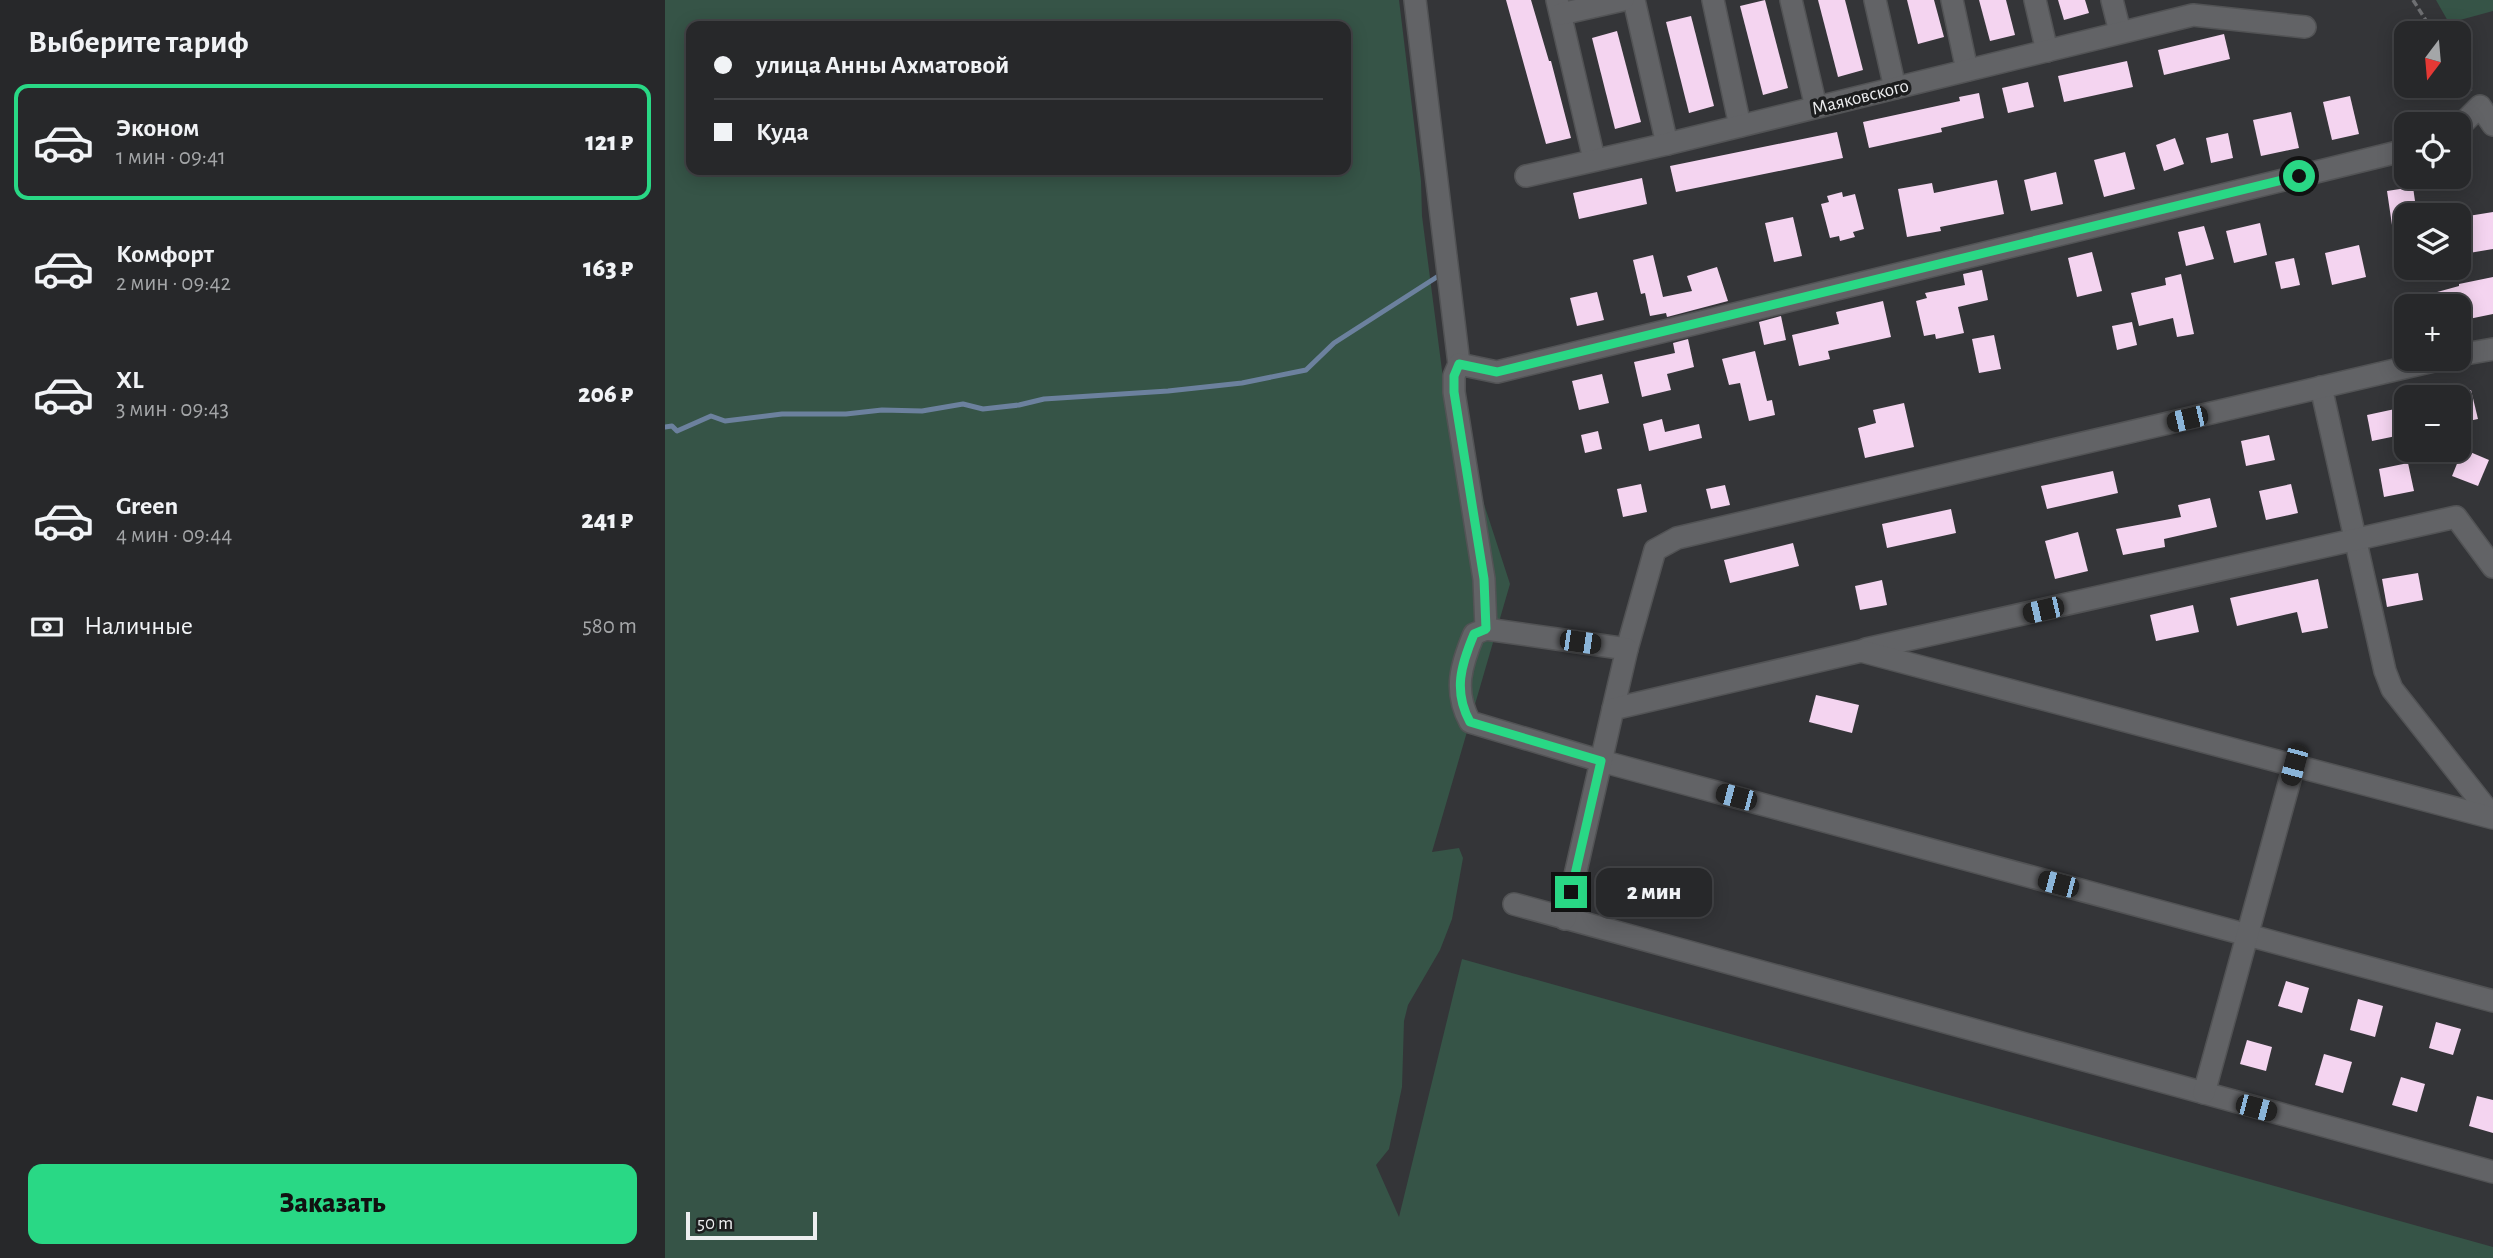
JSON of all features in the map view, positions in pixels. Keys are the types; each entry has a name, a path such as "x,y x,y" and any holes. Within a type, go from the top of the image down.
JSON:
{"street":[{"path":"1415,0 1459,364 1454,376 1454,392 1484,579 1486,629"},
{"path":"1594,159 1559,7 1623,0"},
{"path":"1634,0 1667,144"},
{"path":"1713,0 1740,126"},
{"path":"1791,0 1816,107"},
{"path":"1875,0 1895,88"},
{"path":"1952,0 1967,70"},
{"path":"2035,0 2047,51"},
{"path":"2112,0 2120,32"},
{"name":"Маяковского","path":"1527,176 2047,51 2120,32 2191,7 2305,27"},
{"path":"2471,115 2480,106 2493,125"},
{"path":"1459,364 1497,372 2394,153"},
{"path":"2471,353 2493,349"},
{"path":"1565,919 1627,649 1655,550 1677,538 2394,370"},
{"path":"2321,387 2354,540 2385,671 2392,689 2493,818"},
{"path":"1613,709 1861,650 2456,517 2493,567"},
{"path":"1627,649 1486,629 1474,634 1466,652 1460,681 1462,707 1470,722 1601,761 2493,1001"},
{"path":"1861,650 2493,818"},
{"path":"2203,1093 2294,765"},
{"path":"1514,904 2493,1172"}],"path":[{"path":"2413,0 2426,21"}],"green space":[{"path":"665,0 1399,0 1421,181 1422,216 1443,378 1510,584 1432,852 1459,848 1463,858 1452,919 1440,950 1408,1005 1404,1021 1402,1087 1389,1149 1376,1165 1399,1217 1462,959 2493,1247 2493,1258 665,1258"},
{"path":"2436,0 2493,0 2493,11 2448,21"}],"building":[{"path":"1506,0 1531,0 1551,61 1571,138 1546,144"},
{"path":"1765,0 1788,88 1763,95 1740,6"},
{"path":"1818,0 1845,0 1863,70 1838,77"},
{"path":"1907,0 1934,0 1944,37 1918,44"},
{"path":"1979,0 2006,0 2015,35 1990,41"},
{"path":"2058,0 2085,0 2089,13 2064,20"},
{"path":"1691,16 1714,106 1689,113 1666,22"},
{"path":"1617,31 1641,122 1615,129 1592,38"},
{"path":"2224,34 2230,59 2164,75 2158,50"},
{"path":"2127,61 2133,87 2064,102 2058,76"},
{"path":"2028,82 2034,107 2008,113 2002,88"},
{"path":"1979,93 1984,118 1941,128 1942,132 1869,148 1863,122 1960,101 1959,97"},
{"path":"2350,96 2359,134 2332,140 2323,102"},
{"path":"2291,112 2299,148 2261,156 2253,120"},
{"path":"1837,132 1843,158 1676,192 1670,166"},
{"path":"2228,133 2233,158 2211,163 2206,138"},
{"path":"2175,138 2184,164 2164,171 2156,145"},
{"path":"2125,152 2135,189 2104,197 2094,160"},
{"path":"2056,172 2063,204 2031,211 2024,180"},
{"path":"1642,178 1647,204 1579,219 1573,193"},
{"path":"1997,180 2004,214 1940,227 1941,231 1907,237 1898,189 1932,183 1934,193"},
{"path":"2413,189 2415,203 2394,203 2394,225 2392,225 2387,191"},
{"path":"1842,192 1843,197 1855,194 1864,229 1853,232 1855,237 1840,241 1839,236 1830,238 1821,204 1829,202 1827,196"},
{"path":"2493,212 2493,249 2471,253 2471,216"},
{"path":"1793,217 1802,256 1774,262 1765,223"},
{"path":"2260,223 2267,255 2234,263 2226,231"},
{"path":"2204,226 2214,259 2186,266 2178,232"},
{"path":"2359,245 2366,277 2332,285 2325,253"},
{"path":"2092,252 2102,291 2077,297 2068,258"},
{"path":"1653,255 1663,297 1692,291 1687,276 1717,267 1728,301 1667,317 1666,313 1650,316 1645,293 1641,294 1633,260"},
{"path":"2294,258 2300,285 2281,289 2275,262"},
{"path":"1982,270 1988,300 1958,307 1964,333 1936,339 1935,334 1924,336 1916,301 1927,298 1925,293 1965,285 1963,274"},
{"path":"2181,274 2194,334 2177,337 2173,318 2139,326 2131,293 2166,285 2165,278"},
{"path":"2493,277 2493,314 2471,319 2471,294 2430,294"},
{"path":"1597,292 1604,320 1577,326 1570,298"},
{"path":"1883,301 1891,337 1828,351 1830,359 1799,366 1792,335 1839,324 1836,312"},
{"path":"1781,316 1786,340 1764,345 1759,322"},
{"path":"2132,322 2137,345 2117,350 2112,326"},
{"path":"1994,335 2001,369 1979,373 1972,339"},
{"path":"1688,339 1694,367 1667,374 1671,390 1642,397 1634,362 1675,353 1673,343"},
{"path":"1755,351 1767,401 1772,400 1775,415 1749,421 1740,383 1729,385 1722,359"},
{"path":"1602,374 1609,403 1579,410 1572,381"},
{"path":"2471,390 2478,419 2471,420"},
{"path":"1904,403 1914,447 1865,458 1858,428 1876,423 1873,410"},
{"path":"2394,409 2394,436 2372,441 2367,415"},
{"path":"1662,419 1665,432 1699,424 1702,438 1649,451 1643,424"},
{"path":"1598,431 1602,449 1585,453 1581,435"},
{"path":"2269,435 2275,460 2246,466 2241,441"},
{"path":"2471,452 2489,460 2478,486 2452,476 2458,462 2471,462"},
{"path":"2408,463 2414,491 2384,497 2379,469"},
{"path":"2113,471 2118,493 2047,509 2041,486"},
{"path":"1641,484 1647,512 1623,517 1617,489"},
{"path":"2291,484 2298,513 2266,520 2259,491"},
{"path":"1725,485 1730,505 1711,509 1706,489"},
{"path":"2210,498 2217,527 2164,539 2165,547 2123,555 2116,529 2181,517 2178,505"},
{"path":"1951,509 1956,533 1887,548 1882,524"},
{"path":"2078,532 2088,571 2055,579 2045,541"},
{"path":"1793,543 1799,566 1730,583 1724,560"},
{"path":"2418,573 2423,600 2387,607 2382,579"},
{"path":"2318,579 2328,628 2302,633 2297,612 2237,626 2230,598"},
{"path":"1882,580 1887,605 1860,610 1855,586"},
{"path":"2193,605 2199,632 2156,641 2150,615"},
{"path":"1816,695 1859,705 1852,733 1809,722"},
{"path":"2286,981 2309,988 2302,1013 2278,1006"},
{"path":"2358,999 2383,1006 2375,1037 2350,1030"},
{"path":"2436,1022 2461,1029 2453,1055 2429,1048"},
{"path":"2247,1040 2272,1047 2266,1071 2240,1064"},
{"path":"2324,1054 2352,1062 2343,1093 2315,1085"},
{"path":"2401,1077 2425,1084 2417,1112 2392,1105"},
{"path":"2477,1096 2493,1100 2493,1133 2469,1126"}],"waterway":[{"path":"665,427 672,426 677,431 711,416 725,421 782,414 922,411 963,404 983,409 1044,399 1242,383 1306,370 1334,343 1440,275"}],"route":[{"path":"1571,892 1601,761 1470,722 1462,707 1460,681 1466,652 1474,634 1486,629 1484,579 1454,392 1454,376 1459,364 1497,372 2299,176"}]}
